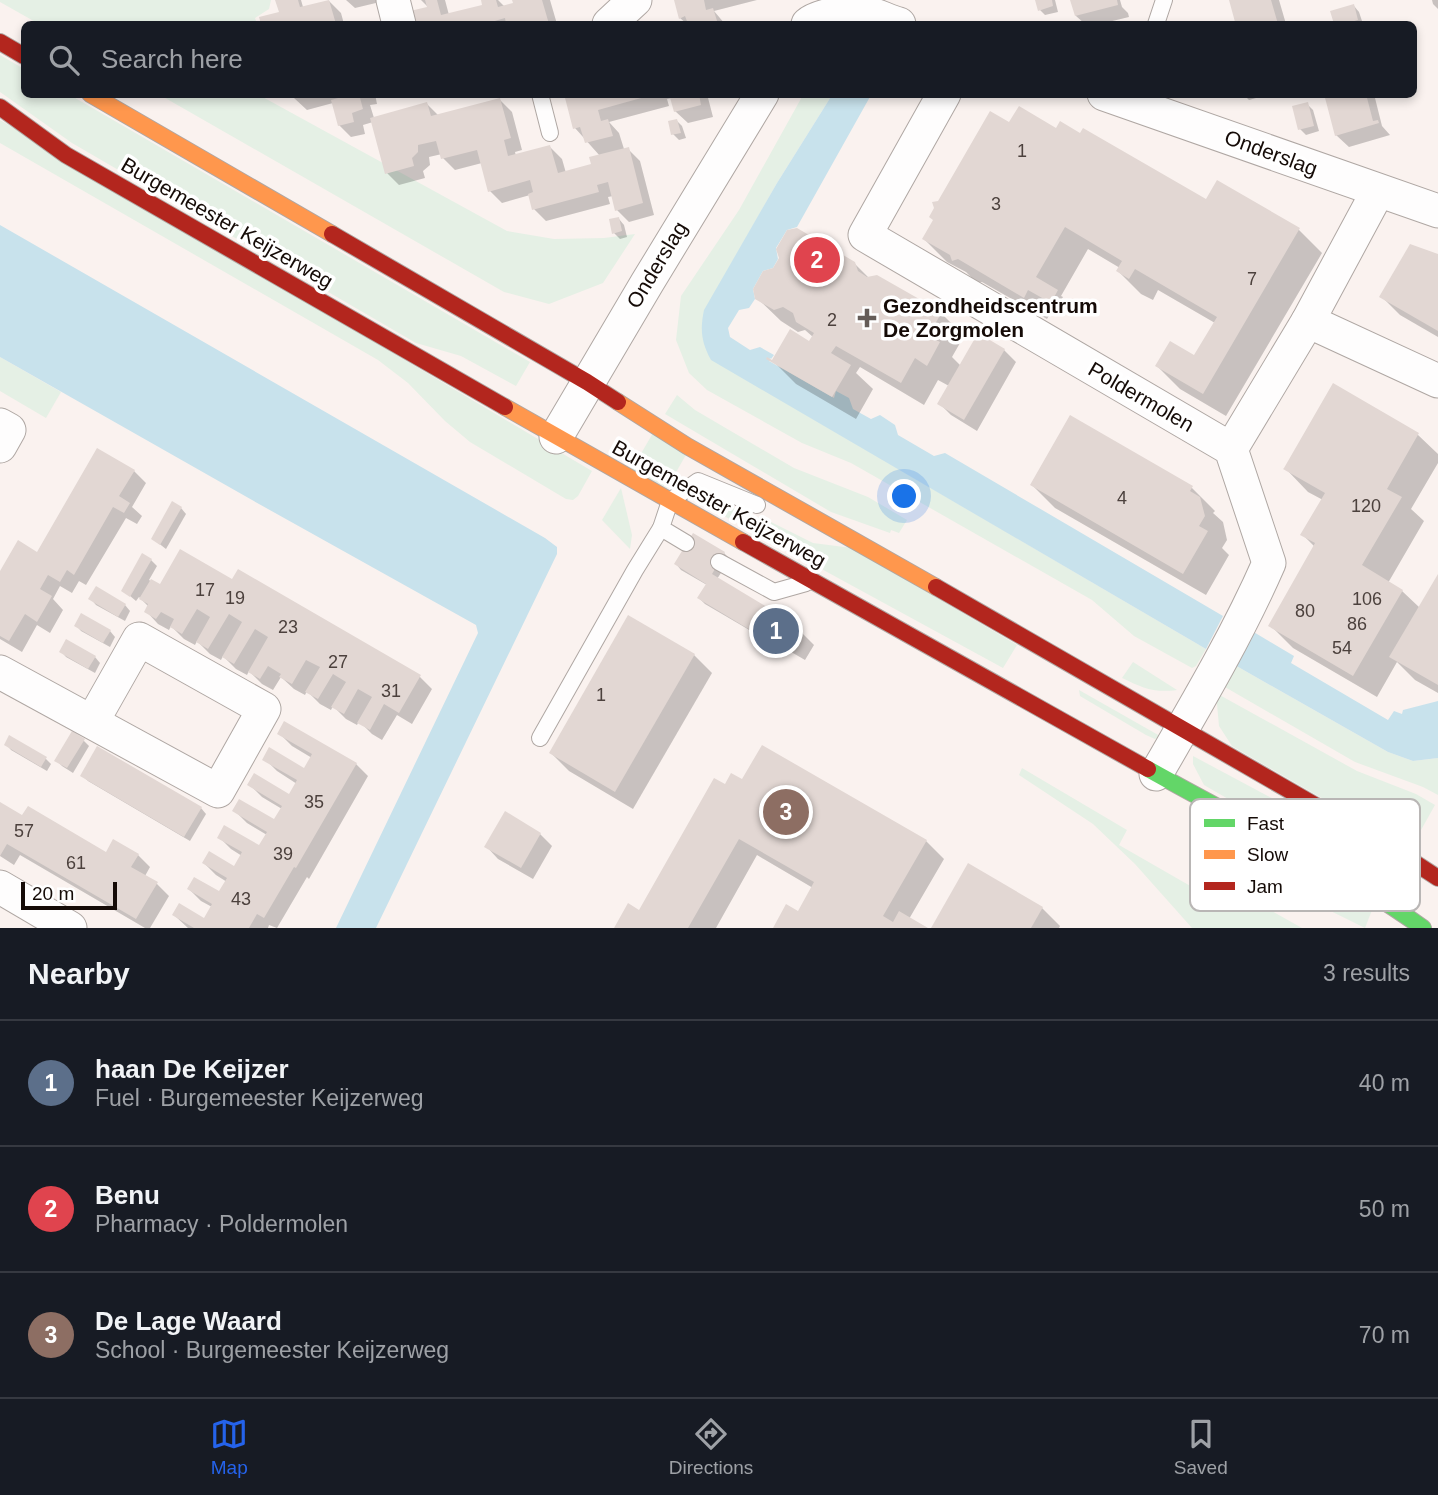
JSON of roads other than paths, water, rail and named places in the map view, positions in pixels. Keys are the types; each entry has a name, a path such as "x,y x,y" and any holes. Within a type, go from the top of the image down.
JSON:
{"main road":[{"path":"0,42 21,55"},
{"name":"Burgemeester Keijzerweg","path":"97,98 587,382 687,446 1302,799"},
{"name":"Burgemeester Keijzerweg","path":"0,107 66,155 556,438 1202,799"},
{"name":"Burgemeester Keijzerweg","path":"1420,868 1438,878"},
{"name":"Burgemeester Keijzerweg","path":"1399,911 1423,928"}],"street":[{"path":"393,0 398,21"},
{"path":"612,21 635,0"},
{"path":"809,15 863,12 890,21"},
{"name":"Onderslag","path":"556,438 587,382 760,98"},
{"name":"Poldermolen","path":"942,98 865,235 1231,449"},
{"name":"Onderslag","path":"1123,98 1438,211"},
{"path":"1156,774 1208,685 1269,563 1231,449 1308,321 1378,191"},
{"path":"1308,321 1438,381"},
{"path":"0,425 9,430 0,446"},
{"path":"0,672 218,791 264,709 139,639 92,722"},
{"path":"0,887 70,928"}],"lane":[{"path":"1157,21 1164,0"},
{"path":"541,98 550,133"},
{"path":"540,738 661,528 670,502 698,481 774,515"},
{"path":"661,528 686,543"},
{"path":"804,532 840,532"},
{"path":"719,562 774,592 813,581"}],"water":[{"path":"830,98 869,98 797,227 787,230 776,248 778,259 773,268 763,271 753,289 755,299 749,308 739,310 728,328 730,337 750,350 760,347 774,355 769,361 834,398 836,391 849,398 853,409 871,419 880,415 895,425 898,435 934,456 945,453 1223,616 1206,649 711,360 702,335 704,310 777,183"},
{"path":"0,225 557,547 557,554 376,928 336,928 478,633 476,625 0,357"},
{"path":"1252,631 1294,656 1291,663 1388,720 1394,711 1402,714 1403,710 1438,701 1438,758 1413,761 1388,752 1233,664"}],"place":[{"name":"Benu","path":"817,260"},
{"name":"Gezondheidscentrum De Zorgmolen","path":"867,318"},
{"name":"haan De Keijzer","path":"776,631"},
{"name":"De Lage Waard","path":"786,812"}]}
